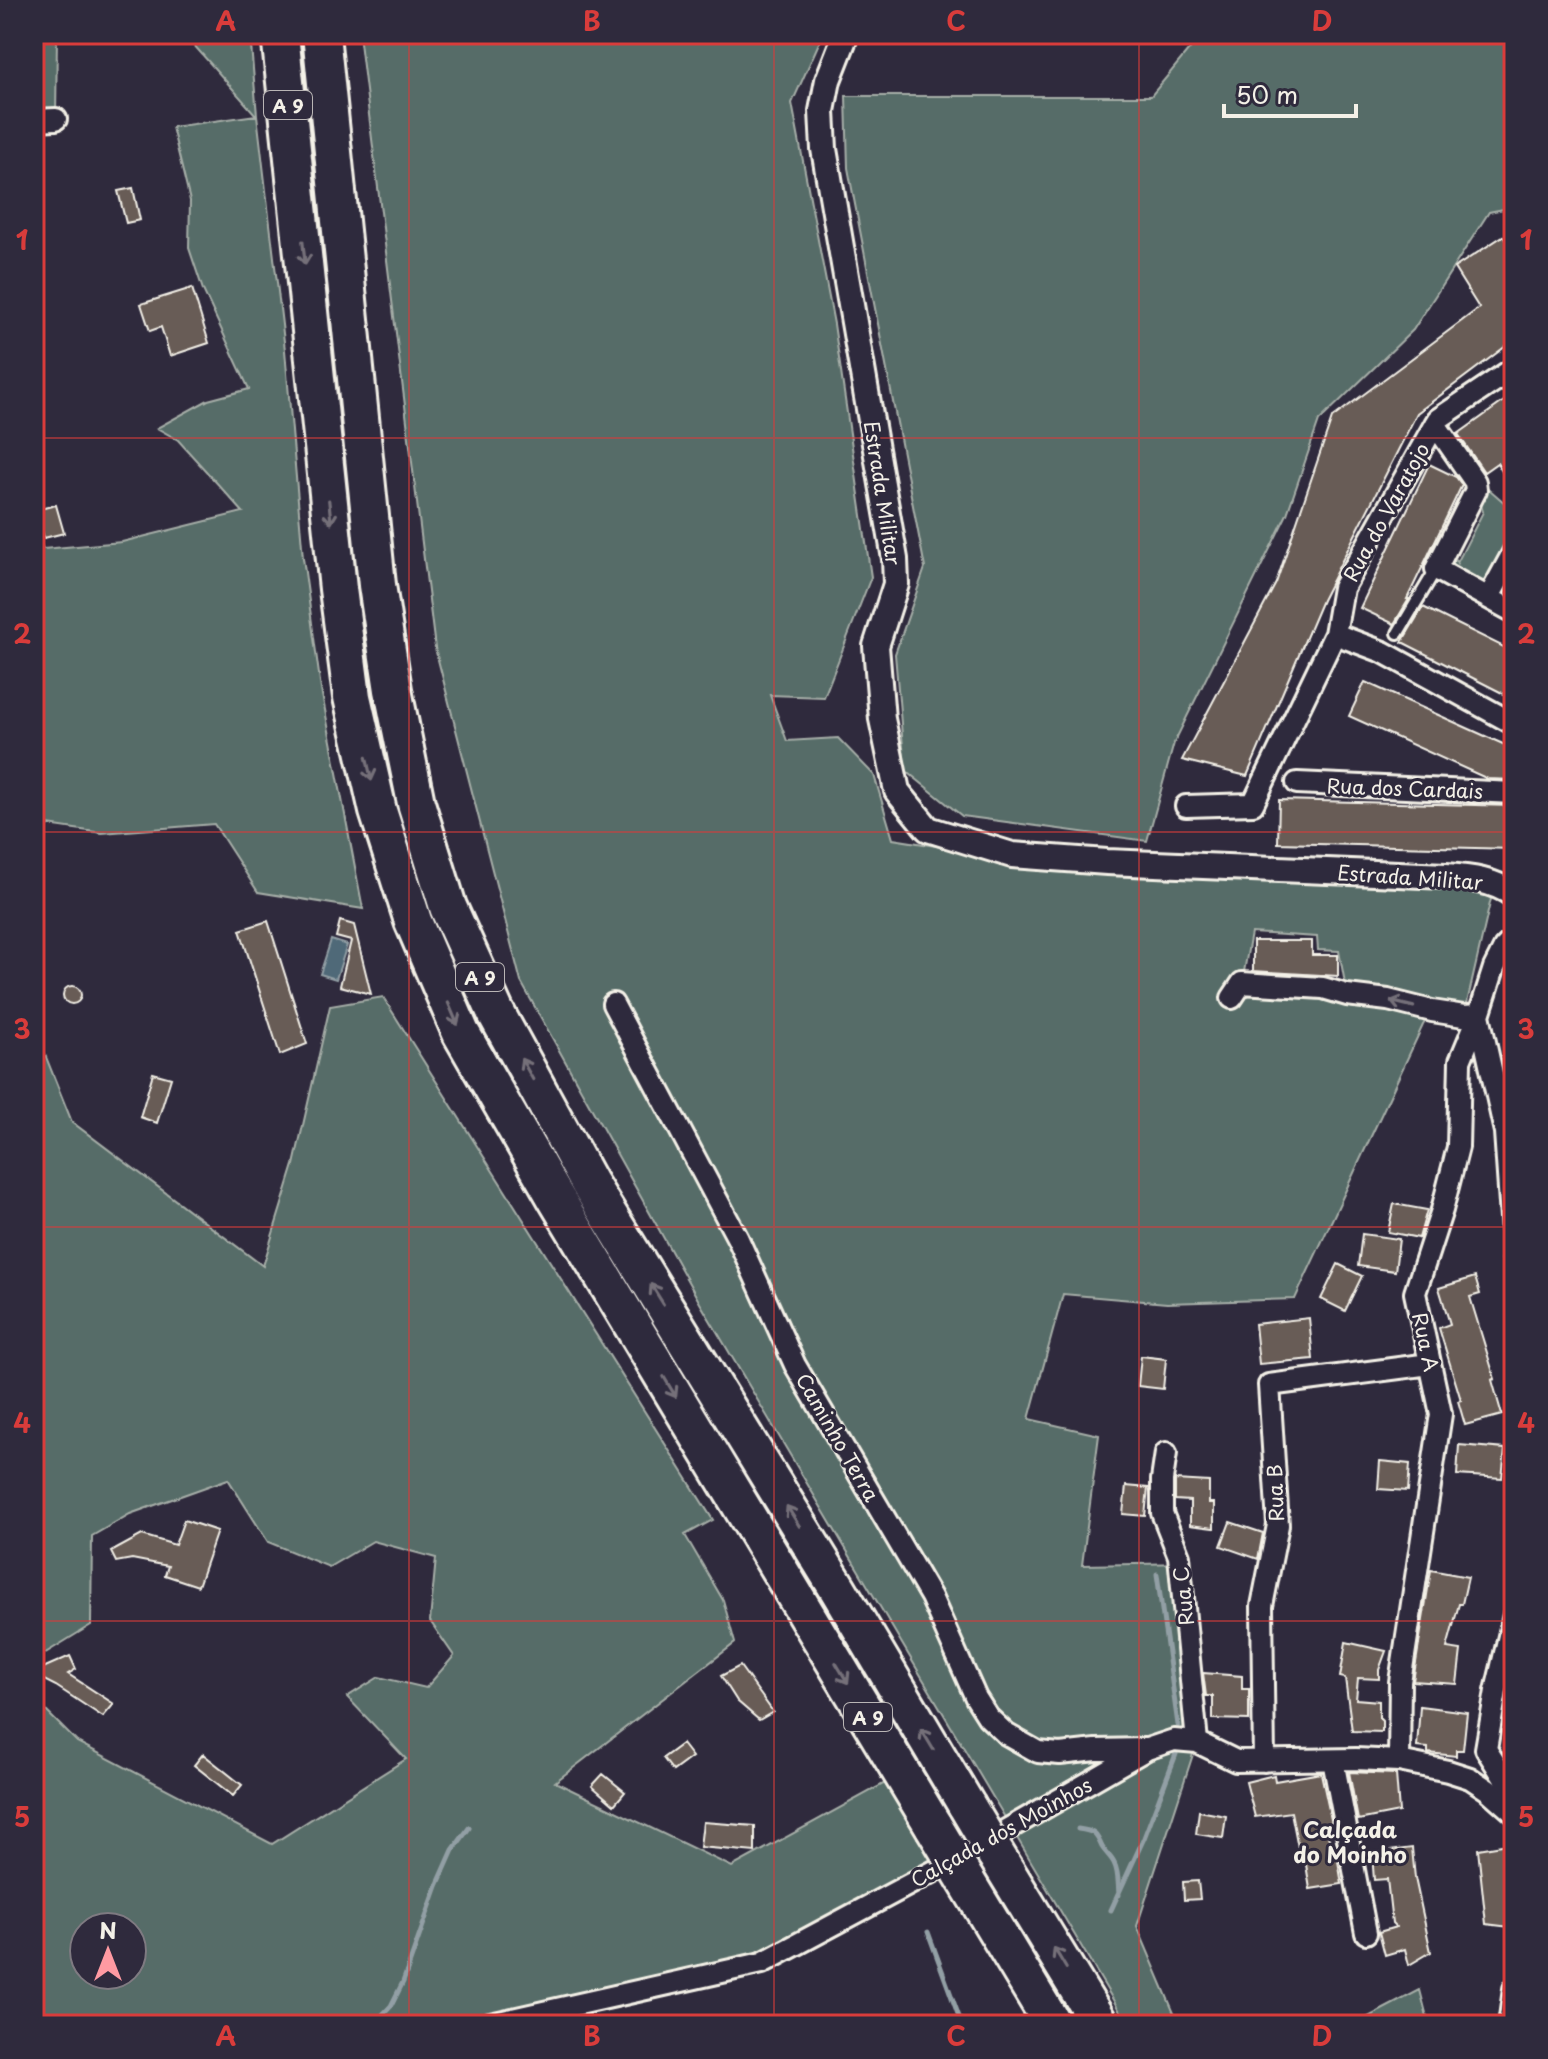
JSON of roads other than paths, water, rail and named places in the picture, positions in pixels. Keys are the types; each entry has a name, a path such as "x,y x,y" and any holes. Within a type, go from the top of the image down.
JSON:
{"highway":[{"name":"A 9","path":"280,34 352,697 378,811 413,921 461,1033 557,1200 1053,2025"},
{"name":"A 9","path":"321,34 377,585 393,690 416,803 448,907 495,1011 589,1183 1100,2025"},
{"path":"1027,1984 1040,2025"}],"street":[{"name":"Estrada Militar","path":"846,34 825,95 822,111 824,149 895,559 896,584 876,646 882,719 897,791 928,829 1012,855 1446,876 1476,879 1506,889 1514,895"},
{"path":"34,120 56,119"},
{"name":"Rua do Varatojo","path":"1186,806 1253,804 1335,634 1343,588 1435,424 1514,368"},
{"path":"1435,424 1475,482 1476,490 1436,569 1514,612"},
{"path":"1489,597 1514,551"},
{"path":"1335,634 1383,652 1514,724"},
{"name":"Rua dos Cardais","path":"1297,783 1514,793"},
{"name":"Rua A","path":"1399,1761 1400,1682 1441,1414 1415,1293 1442,1210 1458,1147 1460,1061 1494,968 1504,948 1514,938"},
{"path":"1232,998 1242,983 1323,988 1432,1011 1479,1015 1505,1132 1514,1261"},
{"name":"Caminho Terra","path":"613,1004 738,1239 795,1365 931,1597 976,1698 988,1717 1006,1734 1038,1752 1060,1754 1147,1749"},
{"name":"Rua B","path":"1264,1761 1262,1606 1278,1525 1269,1385 1430,1364"},
{"name":"Rua C","path":"1166,1453 1162,1513 1179,1556 1197,1742"},
{"path":"1514,1615 1486,1749 1514,1794"},
{"name":"Calçada dos Moinhos","path":"486,2025 762,1963 940,1868 1147,1749 1174,1740 1197,1742"},
{"path":"1197,1742 1236,1761 1399,1761 1448,1771 1470,1778 1514,1813"},
{"path":"1333,1760 1366,1933"},
{"path":"1509,2025 1514,1989"}],"lane":[{"path":"1398,633 1436,569"}],"water":[{"path":"331,940 347,945 336,979 320,974"}],"waterway":[{"path":"1157,1574 1178,1725"},
{"path":"1111,1910 1144,1838 1176,1754"},
{"path":"373,2025 391,2006 403,1982 437,1886 453,1850 469,1828"},
{"path":"1078,1829 1094,1834 1113,1861 1118,1874 1119,1895"},
{"path":"928,1932 962,2025"}],"district":[{"name":"Calçada do Moinho","path":"1350,1840"}]}
